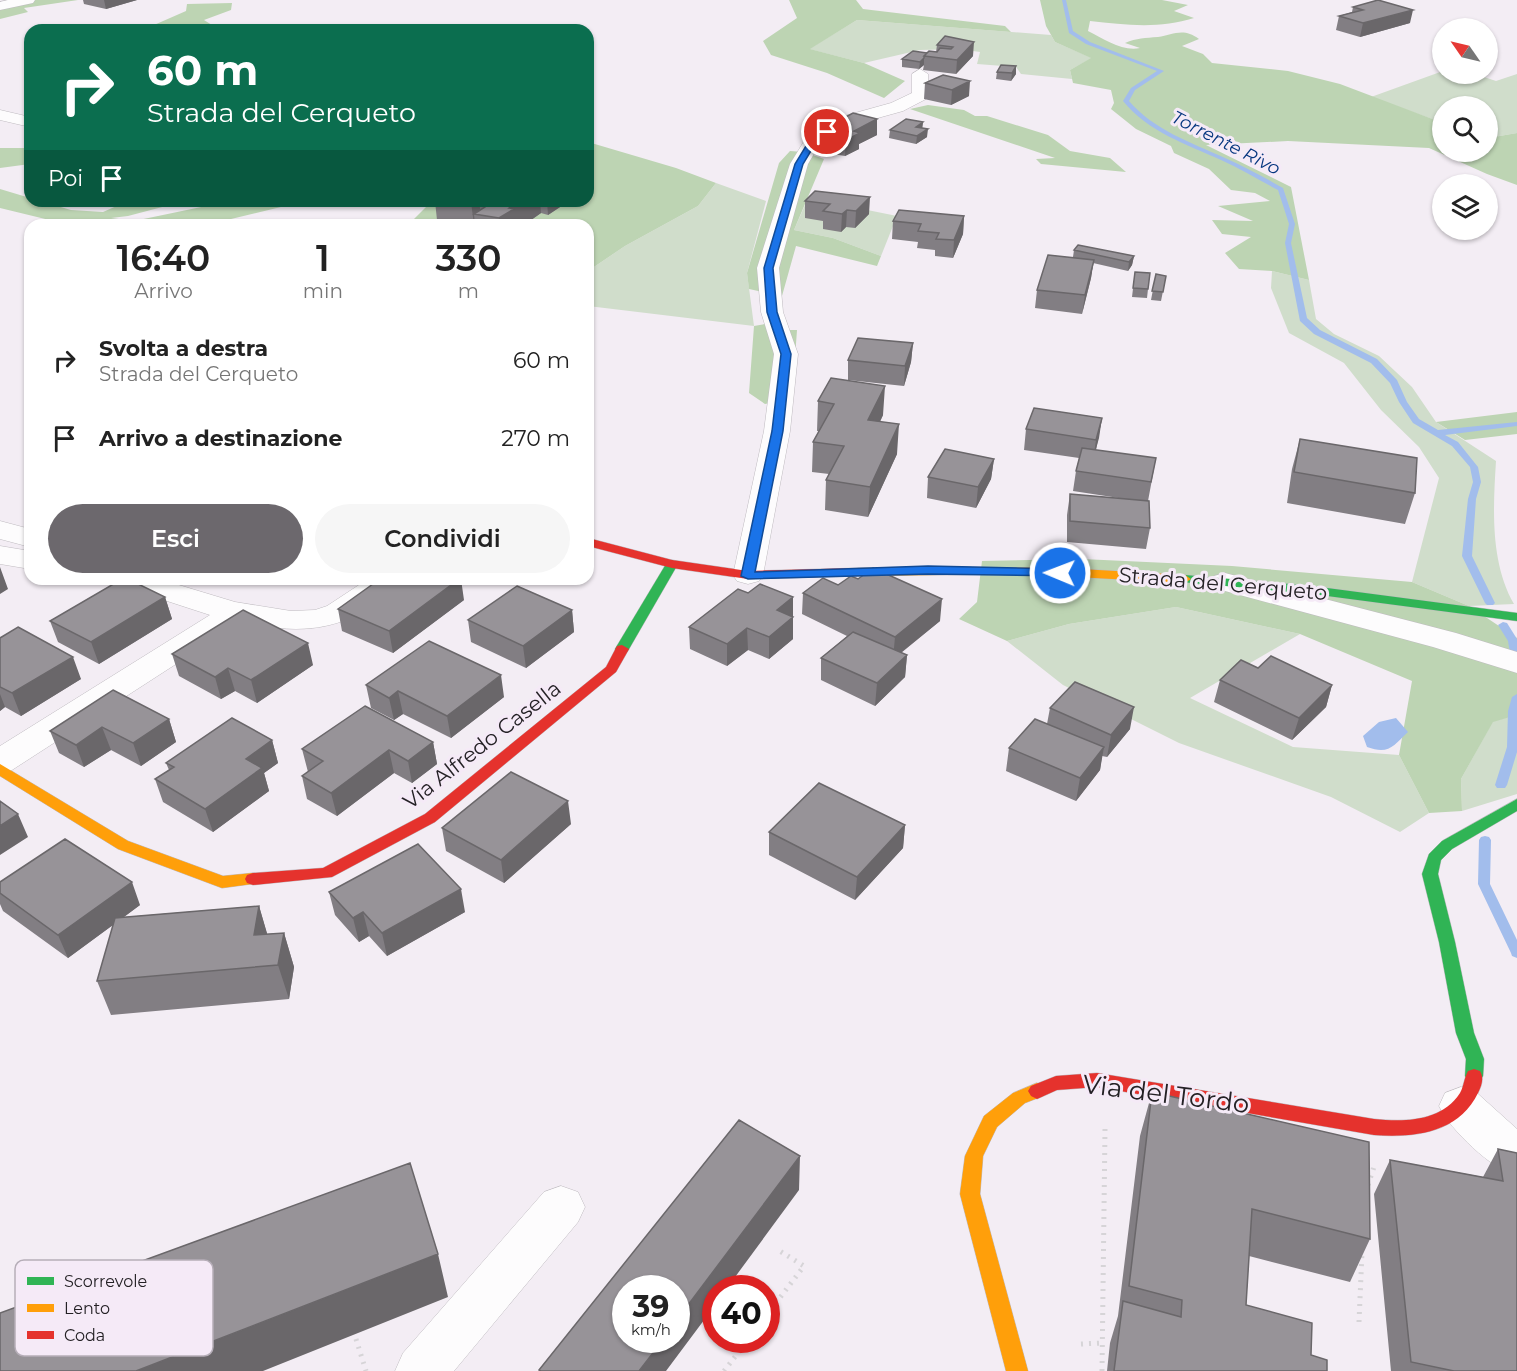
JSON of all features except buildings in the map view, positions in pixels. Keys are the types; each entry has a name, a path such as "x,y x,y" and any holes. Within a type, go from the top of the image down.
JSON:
{"street":[{"path":"0,6 28,0"},
{"path":"748,576 777,431 786,354 772,312 768,268 799,164 812,142 843,122 897,107 920,95 920,74"},
{"path":"0,115 24,121"},
{"path":"0,530 24,536"},
{"name":"Strada del Cerqueto","path":"594,544 672,564 748,576 928,570 1130,574 1220,581 1517,617"},
{"path":"0,555 24,559"},
{"name":"Via Alfredo Casella","path":"0,769 123,845 222,882 326,873 430,818 611,669 672,564"},
{"path":"1220,581 1281,599 1388,623 1463,644 1517,663"},
{"path":"146,585 195,603 290,622 312,621 339,613 379,585"},
{"path":"1463,644 1469,610"},
{"path":"0,762 237,611"},
{"path":"1517,804 1447,845 1434,858 1430,874 1447,942 1465,1033 1475,1059 1473,1084 1461,1107 1517,1157"},
{"name":"Via del Tordo","path":"1017,1371 970,1194 974,1155 990,1122 1019,1098 1056,1083 1096,1080 1366,1125 1409,1129 1439,1122 1461,1107"},
{"path":"421,1371 561,1207"}],"path":[{"path":"1366,1125 1375,1163 1367,1190"},
{"path":"1102,1371 1105,1129"},
{"path":"1359,1322 1362,1244"},
{"path":"778,1250 804,1266 780,1298"},
{"path":"356,1339 366,1371"},
{"path":"1082,1344 1102,1343"},
{"path":"724,1371 738,1353"}],"green space":[{"path":"22,0 78,0 24,8 28,12 0,19 0,9"},
{"path":"789,0 856,0 863,9 1005,26 1011,32 857,20 810,49 864,63 905,81 884,98 827,73 771,55 763,41 797,18"},
{"path":"1040,0 1162,0 1188,5 1174,11 1194,18 1155,25 1090,21 1088,31 1114,44 1134,49 1140,48 1125,43 1137,39 1188,33 1199,39 1182,46 1203,54 1212,63 1288,71 1340,84 1432,119 1432,149 1288,141 1206,145 1291,187 1309,280 1272,271 1239,269 1225,253 1251,237 1222,234 1212,220 1253,221 1218,206 1270,201 1255,193 1231,190 1209,169 1174,153 1171,146 1136,129 1111,109 1114,103 1111,90 1073,83 1070,70 1091,58 1055,42 1046,26"},
{"path":"232,3 231,10 204,20 210,24 156,24 186,11 187,4"},
{"path":"857,20 1051,35 1055,42 1092,58 1070,70 1072,79 1021,74 1016,67 977,64 980,52 959,49 920,50 864,63 809,49"},
{"path":"1517,74 1517,133 1498,136 1498,96 1432,96 1432,119 1371,97 1432,75 1432,84 1498,84 1498,80"},
{"path":"928,105 964,110 975,116 987,116 1048,135 1070,151 1110,158 1126,172 1041,164 1036,159 1055,158 910,109"},
{"path":"1517,133 1517,185 1498,178 1498,174 1487,174 1460,162 1498,162 1498,136"},
{"path":"594,144 676,168 716,183 698,206 625,246 594,267 594,219 414,219 426,207 594,207"},
{"path":"0,148 24,148 24,165 0,168"},
{"path":"790,151 804,152 824,159 794,230 833,238 881,256 877,266 796,246 782,296 749,289 747,273 779,163"},
{"path":"716,183 766,201 747,273 754,326 594,307 594,267 625,246 698,206"},
{"path":"0,189 24,196 24,207 61,207 103,212 114,207 162,207 111,218 119,219 45,219 0,208"},
{"path":"808,198 897,216 881,256 833,238 794,230"},
{"path":"201,207 281,207 231,219 144,219"},
{"path":"1272,271 1309,280 1316,319 1334,334 1379,356 1412,387 1436,422 1496,461 1494,516 1497,553 1506,588 1514,604 1469,606 1412,582 1439,478 1419,447 1381,410 1344,363 1289,333 1271,288"},
{"path":"783,321 786,330 797,330 792,399 765,404 749,393 754,326"},
{"path":"1517,412 1517,434 1465,440 1436,422"},
{"path":"1082,559 1232,566 1412,582 1469,606 1517,638 1517,715 1493,722 1461,779 1462,811 1429,813 1399,755 1412,681 1300,634 1176,607 1069,624 1007,641 959,619 977,602 982,561"},
{"path":"1176,607 1300,634 1190,698 1293,747 1399,755 1429,813 1400,832 1331,797 1179,743 1063,685 1007,641 1069,624"},
{"path":"1517,715 1517,794 1462,811 1461,779 1493,721"}],"water":[{"path":"1396,718 1408,732 1390,748 1381,750 1367,747 1363,736 1379,722"}],"waterway":[{"name":"Torrente Rivo","path":"1064,0 1071,32 1088,43 1161,71 1133,89 1126,101 1135,112 1147,122 1176,138 1242,168 1281,189 1292,224 1288,243 1303,319 1317,332 1374,361 1394,382 1403,402 1416,421 1455,444 1474,467 1477,482 1472,499 1467,556 1490,603"},
{"path":"1437,433 1517,424"},
{"name":"Torrente Rivo","path":"1503,625 1513,641 1514,651"},
{"name":"Torrente Rivo","path":"1501,785 1513,747 1513,711 1517,697"},
{"name":"Torrente Rivo","path":"1485,840 1484,884 1517,953"}],"traffic: fast":[{"path":"622,649 672,564"},
{"path":"1185,579 1312,590 1517,617"},
{"path":"1474,1076 1475,1059 1465,1033 1447,942 1430,874 1434,858 1447,845 1517,804"}],"traffic: slow":[{"path":"858,572 1022,571 1104,573 1185,579"},
{"path":"0,769 123,845 222,882 253,879"},
{"path":"1017,1371 970,1194 974,1156 990,1122 1019,1098 1037,1091"}],"traffic: jam":[{"path":"594,544 672,564 748,575 858,572"},
{"path":"253,879 326,873 430,818 611,669 622,649"},
{"path":"1037,1091 1056,1083 1097,1080 1374,1127 1402,1129 1433,1123 1452,1112 1467,1097 1474,1076"}],"route":[{"path":"827,132 812,142 799,164 768,268 772,312 786,354 777,431 748,576 928,570 1060,573"}]}
